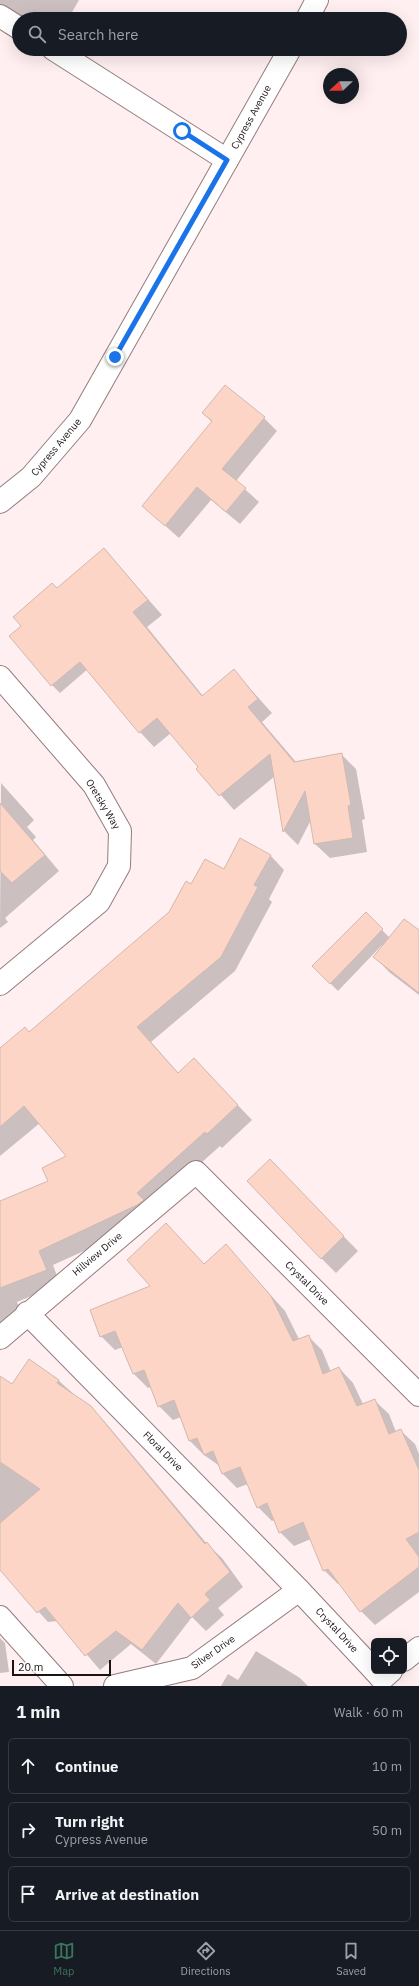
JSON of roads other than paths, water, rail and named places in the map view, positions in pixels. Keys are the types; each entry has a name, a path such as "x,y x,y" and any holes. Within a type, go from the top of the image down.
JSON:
{"street":[{"path":"311,12 318,0"},
{"path":"0,16 12,24"},
{"path":"64,56 227,160"},
{"name":"Cypress Avenue","path":"0,502 31,477 80,420 286,56"},
{"name":"Oretsky Way","path":"0,677 94,785 120,831 118,866 98,902 0,984"},
{"name":"Hillview Drive","path":"0,1338 27,1313 196,1172"},
{"name":"Crystal Drive","path":"196,1172 419,1395"},
{"name":"Floral Drive","path":"27,1313 299,1590"},
{"name":"Crystal Drive","path":"299,1590 371,1666"},
{"name":"Silver Drive","path":"114,1686 192,1668 299,1590"},
{"path":"0,1617 62,1686"},
{"path":"407,1658 419,1648"},
{"name":"Crystal Drive","path":"378,1674 382,1679 388,1674"}]}
